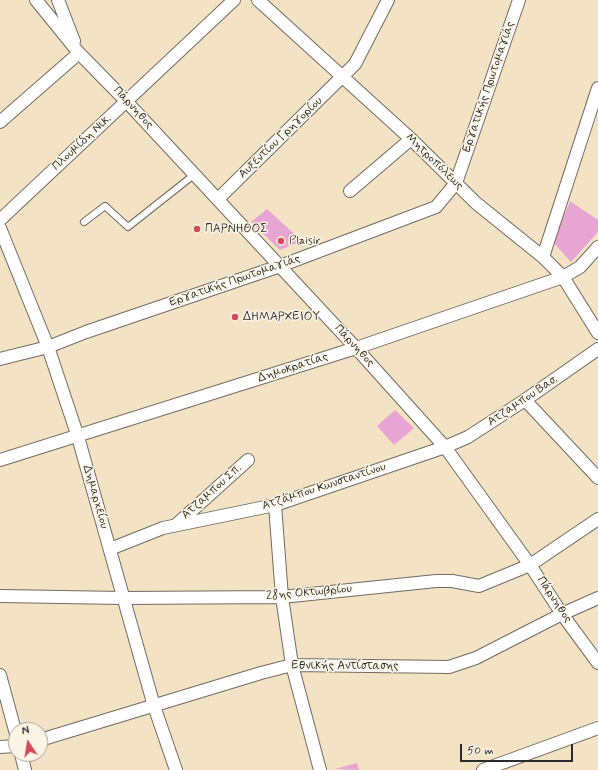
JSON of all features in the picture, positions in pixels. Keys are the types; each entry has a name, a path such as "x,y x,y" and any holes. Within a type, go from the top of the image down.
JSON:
{"street":[{"name":"Πάρνηθος","path":"36,0 79,53 195,174 356,348 445,447 598,663"},
{"path":"0,122 79,53 58,0"},
{"name":"Πλουμίδη Νικ.","path":"0,220 234,0"},
{"name":"Μητροπόλεως","path":"258,0 411,139 476,203 543,257 563,277 598,333"},
{"name":"Αυξεντίου Γρηγορίου","path":"218,199 344,77 355,64 388,0"},
{"name":"Εργατικής Πρωτομαγιάς","path":"0,359 48,347 86,332 280,266 436,207 456,183 519,0"},
{"path":"543,257 598,88"},
{"path":"350,191 411,139"},
{"name":"Δημαρχείου","path":"0,228 48,347 78,437 154,706 176,770"},
{"name":"Δημοκρατίας","path":"0,460 78,437 356,348 563,277 580,267 598,247"},
{"name":"Ατζαμπου Βασ.","path":"445,447 468,437 525,400 598,349"},
{"path":"525,400 598,478"},
{"name":"Ατζάμπου Κωνσταντίνου","path":"110,549 163,528 275,505 445,447"},
{"name":"Ατζαμπου Σπ.","path":"176,525 248,460"},
{"path":"275,505 282,597 292,665 320,770"},
{"name":"28ης Οκτωβρίου","path":"0,596 123,598 282,597 436,581 452,581 479,586 530,565 598,519"},
{"name":"Εθνικής Αντίστασης","path":"48,738 292,665 449,667 476,658 562,614 598,598"},
{"path":"0,675 13,722"},
{"path":"483,770 598,728"}],"lane":[{"path":"84,222 105,206 128,227 195,174"}],"building":[{"path":"570,201 598,220 598,232 571,262 553,242"},
{"path":"267,209 302,241 280,250 251,222"},
{"path":"395,410 414,428 394,445 377,426"},
{"path":"357,763 359,770 335,769"}],"place":[{"name":"ΠΑΡΝΗΘΟΣ","path":"197,229"},
{"name":"Plaisir","path":"281,241"},
{"name":"ΔΗΜΑΡΧΕΙΟΥ","path":"235,317"}]}
